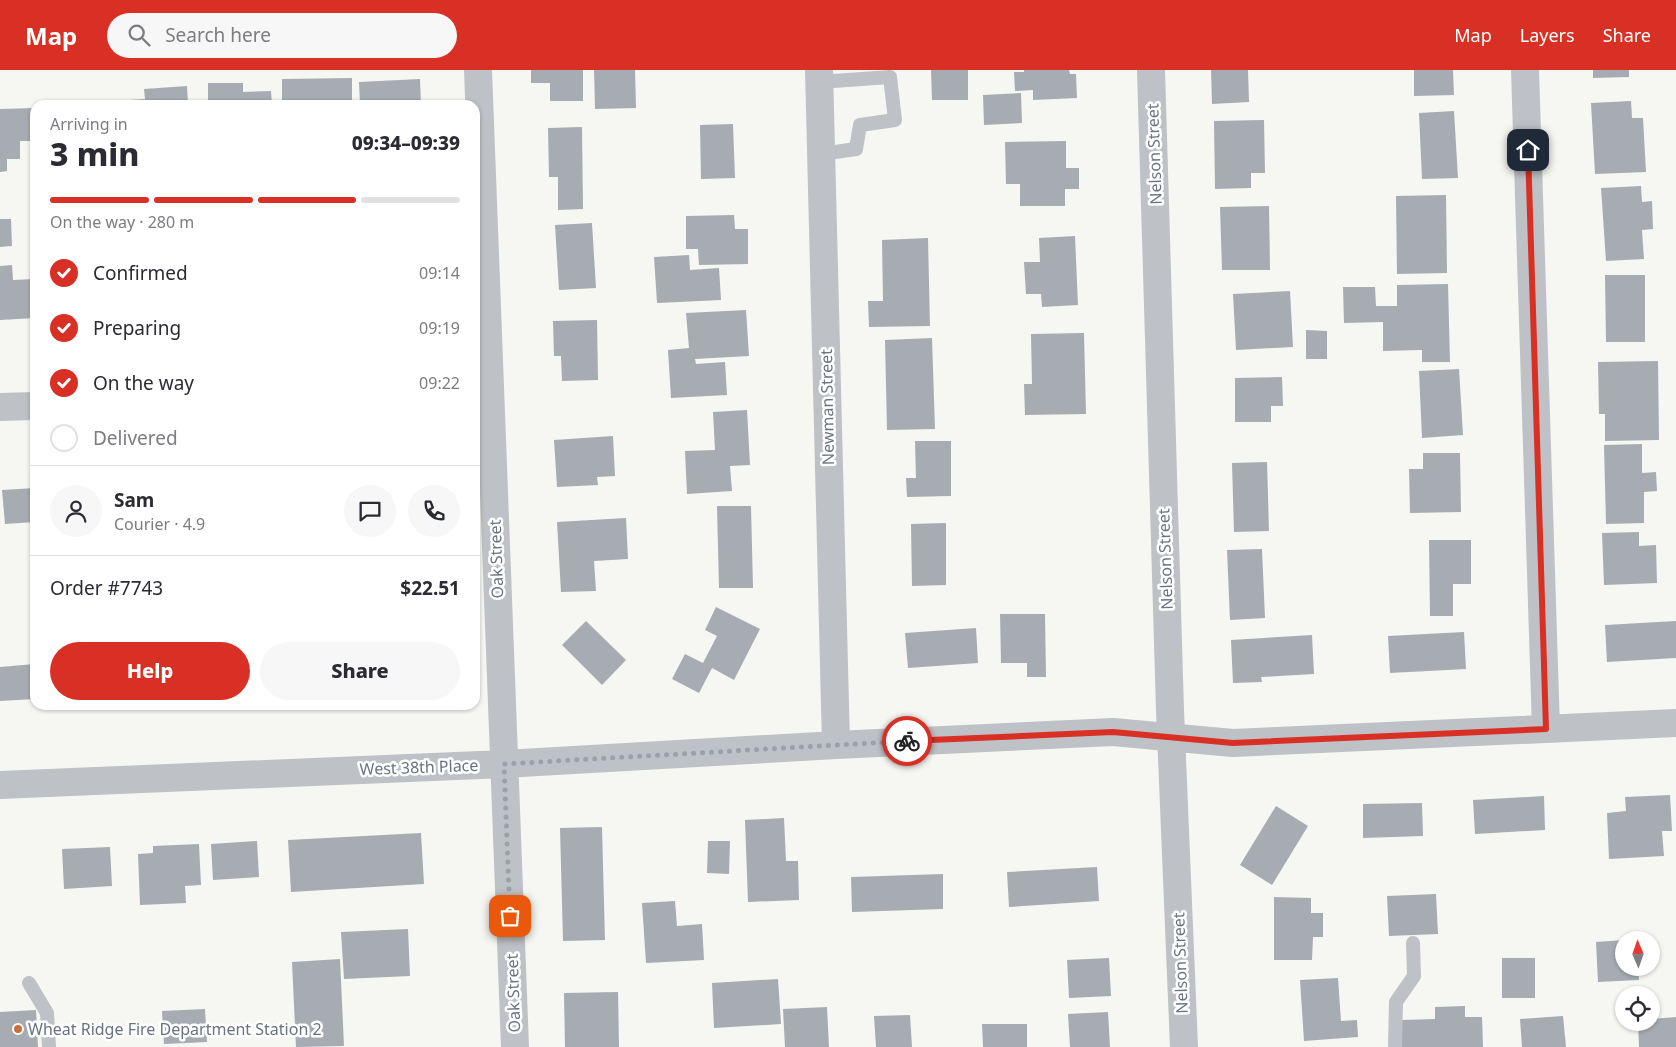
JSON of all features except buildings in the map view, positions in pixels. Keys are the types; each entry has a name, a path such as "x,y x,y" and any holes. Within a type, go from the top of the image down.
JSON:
{"street":[{"name":"Oak Street","path":"478,70 478,100"},
{"name":"Nelson Street","path":"1151,70 1171,736 1184,1047"},
{"path":"1525,70 1546,729"},
{"name":"Newman Street","path":"819,76 836,745"},
{"name":"Oak Street","path":"480,199 483,392 504,764 515,1047"},
{"path":"0,407 30,406"},
{"name":"West 38th Place","path":"0,785 504,764 836,745 1113,732 1233,743 1676,723"}],"lane":[{"path":"819,76 890,77 896,120 860,124 856,149 821,154"},
{"path":"1395,1047 1396,1002 1414,976 1413,942"},
{"path":"29,982 47,1013 49,1047"}],"way so far":[{"path":"510,916 504,764 907,741"}],"place":[{"name":"Wheat Ridge Fire Department Station 2","path":"18,1029"}],"route":[{"path":"907,741 1113,732 1233,743 1546,729 1528,150"}]}
